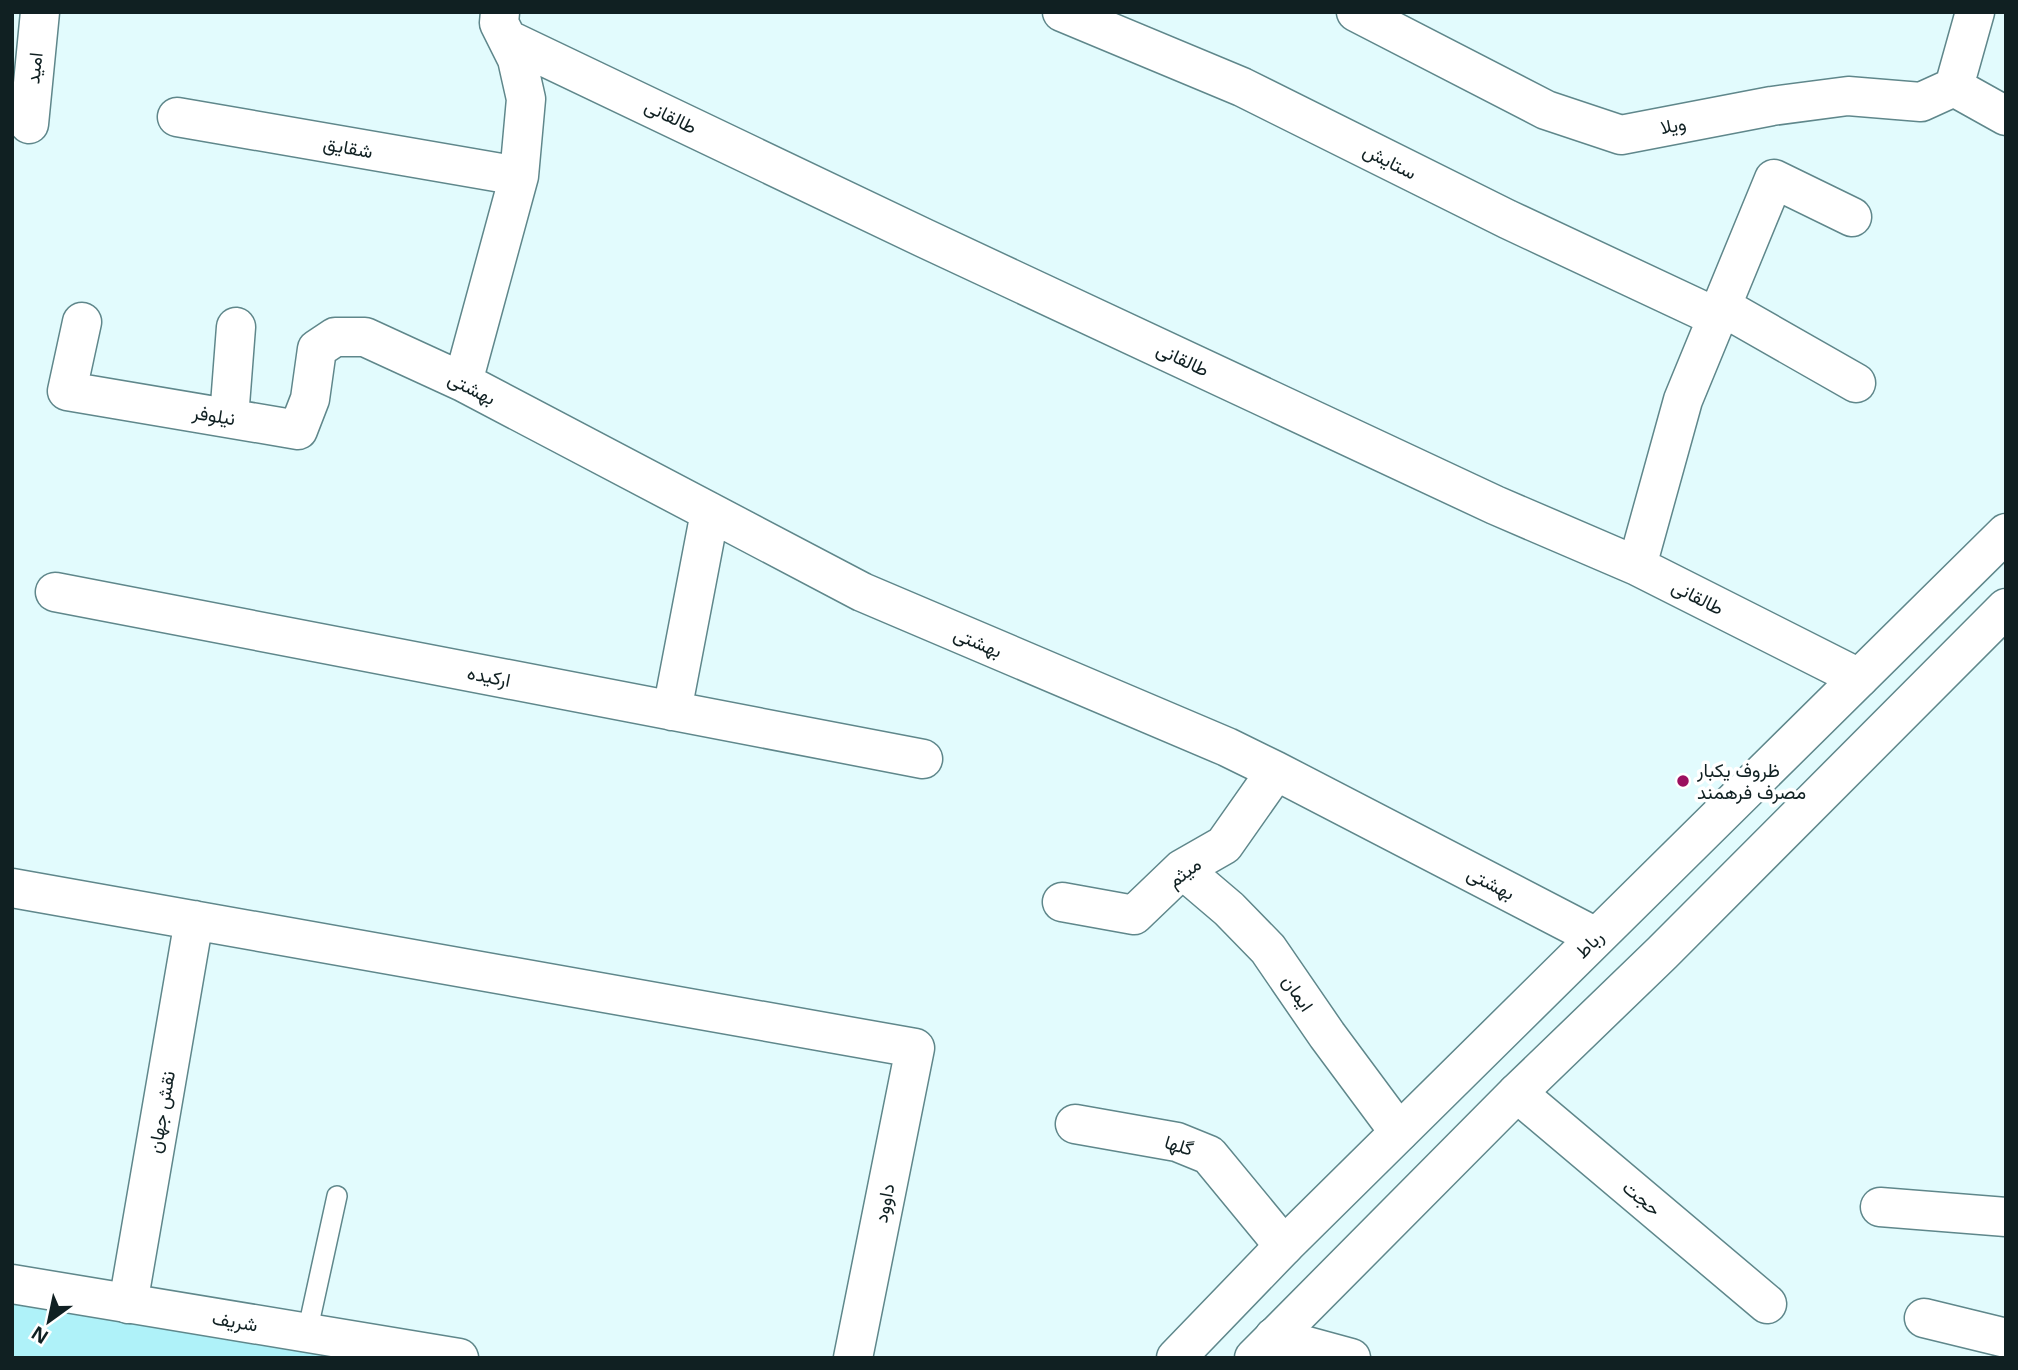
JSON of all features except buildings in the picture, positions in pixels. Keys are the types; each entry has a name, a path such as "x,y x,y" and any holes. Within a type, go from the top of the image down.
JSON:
{"street":[{"name":"امید","path":"29,124 40,12"},
{"name":"ستایش","path":"1062,12 1242,87 1507,219 1719,311 1856,383"},
{"name":"ویلا","path":"1356,12 1546,110 1621,135 1772,106 1848,96 1921,102 1954,87"},
{"path":"1975,12 1954,87 2006,116"},
{"path":"463,382 519,176 526,99 517,59 504,26"},
{"name":"طالقانی","path":"504,26 924,238 1482,499 1637,566 1859,678"},
{"name":"شقایق","path":"177,117 519,176"},
{"path":"1637,566 1684,400 1774,179 1852,216"},
{"name":"نیلوفر","path":"82,322 67,391 298,430 310,400 317,349 335,337 365,337"},
{"path":"229,418 236,327"},
{"name":"بهشتی","path":"365,337 463,382 862,592 1227,747 1596,937"},
{"path":"672,711 710,512"},
{"name":"رباط","path":"1175,1358 1284,1246 2006,533"},
{"name":"ارکیده","path":"55,592 923,759"},
{"path":"1264,1348 1517,1093 1662,953 2004,611"},
{"name":"میثم","path":"1062,902 1134,915 1182,869 1224,845 1276,771"},
{"name":"ایمان","path":"1182,869 1229,909 1268,949 1326,1035 1399,1132"},
{"path":"12,888 194,920"},
{"name":"داوود","path":"194,920 915,1048 853,1358"},
{"name":"نقش جهان","path":"128,1304 194,920"},
{"name":"حجت","path":"1517,1093 1767,1304"},
{"name":"گلها","path":"1074,1124 1177,1142 1209,1155 1284,1246"},
{"path":"1880,1207 2006,1217"},
{"name":"شریف","path":"12,1284 458,1358"},
{"path":"1924,1318 2006,1338"},
{"path":"1264,1348 1352,1358"}],"lane":[{"path":"307,1333 337,1196"}],"shaded area":[{"path":"12,1301 391,1358 12,1358"}],"place":[{"name":"ظروف یکبار مصرف فرهمند","path":"1683,781"}]}
